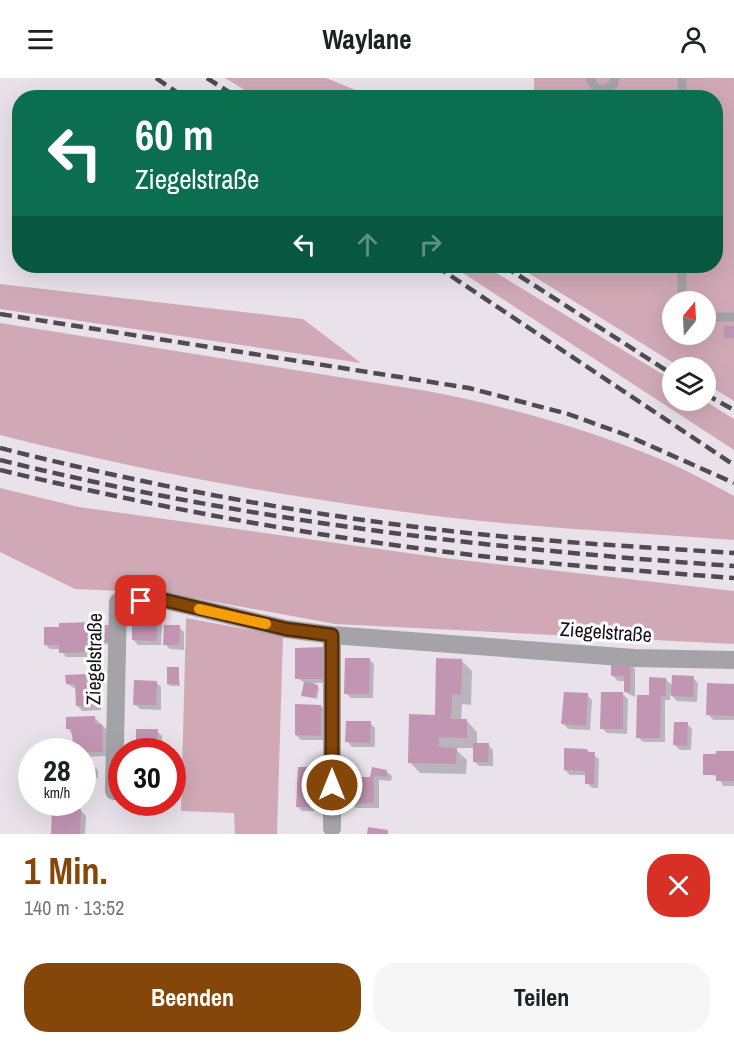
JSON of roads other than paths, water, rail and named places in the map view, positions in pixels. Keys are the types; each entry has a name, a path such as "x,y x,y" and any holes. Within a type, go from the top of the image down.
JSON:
{"street":[{"name":"Ziegelstraße","path":"115,738 118,602 164,600 286,629 332,635 634,658 734,660"},
{"path":"332,635 332,828"}],"lane":[{"path":"682,273 682,291"},
{"path":"716,317 734,317"}],"railway":[{"path":"156,78 173,90"},
{"path":"207,78 226,90"},
{"path":"446,273 734,465"},
{"path":"515,273 662,368"},
{"path":"0,314 469,388 568,414 626,435 734,483"},
{"path":"716,400 734,410"},
{"path":"0,448 125,477 316,513 444,530 536,539 734,553"},
{"path":"0,460 181,499 364,529 549,551 734,566"},
{"path":"0,470 204,514 358,540 531,561 734,578"}]}
